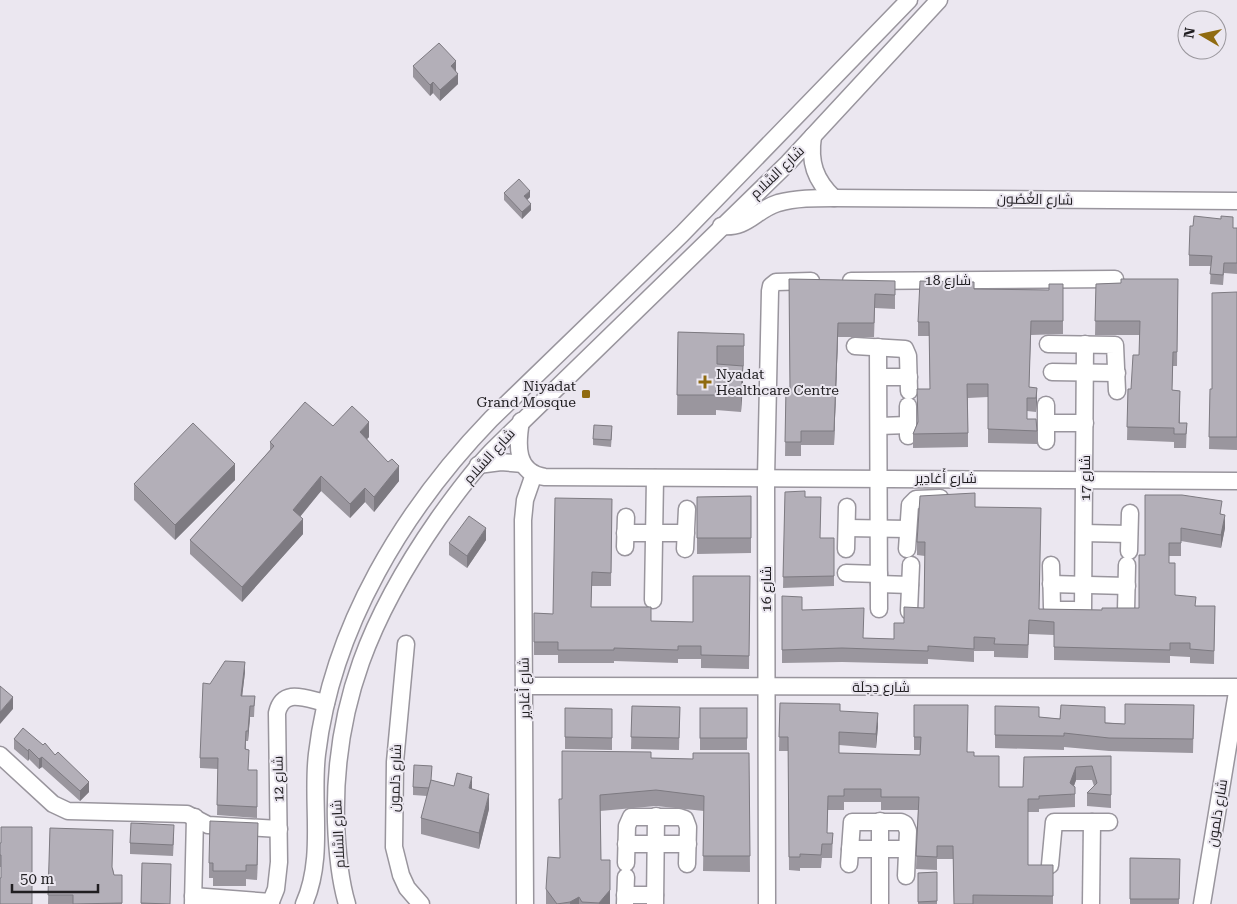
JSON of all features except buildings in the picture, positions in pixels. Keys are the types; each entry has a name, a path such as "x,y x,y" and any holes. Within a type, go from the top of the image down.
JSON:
{"street":[{"name":"شارع السَّلام","path":"304,904 315,863 317,754 326,703 344,644 368,590 404,527 439,476 491,419 682,234 909,0"},
{"name":"شارع السَّلام","path":"347,904 338,863 337,768 342,729 363,653 384,605 419,546 478,465 808,141 939,0"},
{"path":"767,147 785,152 808,141 812,164 824,188 834,198"},
{"path":"753,195 756,187 770,168 771,160 767,147"},
{"name":"شارع الغُصُون","path":"721,226 737,227 777,203 796,199 1237,201"},
{"name":"شارع 18","path":"780,281 1115,278"},
{"name":"شارع 16","path":"767,904 766,478 770,291 772,284 780,281"},
{"path":"1048,344 1115,345 1117,390"},
{"name":"شارع 17","path":"1084,611 1085,344"},
{"path":"855,346 905,349 908,356 908,431 879,426"},
{"path":"878,347 879,609"},
{"path":"1052,372 1117,373"},
{"path":"879,377 909,391"},
{"path":"1046,405 1046,441"},
{"name":"شارع أَغادِير","path":"521,421 518,447 529,469 523,520 525,904"},
{"path":"1046,423 1085,423"},
{"name":"شارع أَغادِير","path":"478,465 501,462 552,477 1237,481"},
{"path":"653,600 655,478"},
{"path":"909,611 908,529 909,510 912,501 921,498 955,497"},
{"path":"848,507 846,567 879,579 910,585"},
{"path":"625,532 654,533 686,541 688,509"},
{"path":"1126,611 1130,513"},
{"path":"847,528 908,529"},
{"path":"1084,534 1129,534"},
{"path":"1051,565 1051,603 1054,609 1103,611"},
{"path":"1051,584 1127,586"},
{"name":"شارع دَلمون","path":"406,644 395,762 394,847 400,875 407,888 421,904"},
{"name":"شارع دِجلَة","path":"525,686 1237,687"},
{"name":"شارع دَلمون","path":"1202,904 1237,692"},
{"name":"شارع 12","path":"270,903 278,875 277,713 279,704 286,698 296,697 326,703"},
{"path":"0,755 59,808 79,812 180,814 194,817 208,825 279,829"},
{"path":"656,816 655,899 625,899 626,844 629,819 635,816 656,816 679,817 685,820 688,827 687,864"},
{"path":"194,817 193,900 270,903"},
{"path":"880,821 880,904"},
{"path":"906,876 908,831 905,824 880,821 852,822 850,856 880,849 907,849"},
{"path":"1050,866 1054,822 1109,822"},
{"path":"1091,904 1092,822"},
{"path":"626,844 688,844"}],"place":[{"name":"Nyadat Healthcare Centre","path":"705,382"},
{"name":"Niyadat Grand Mosque","path":"586,394"}]}
